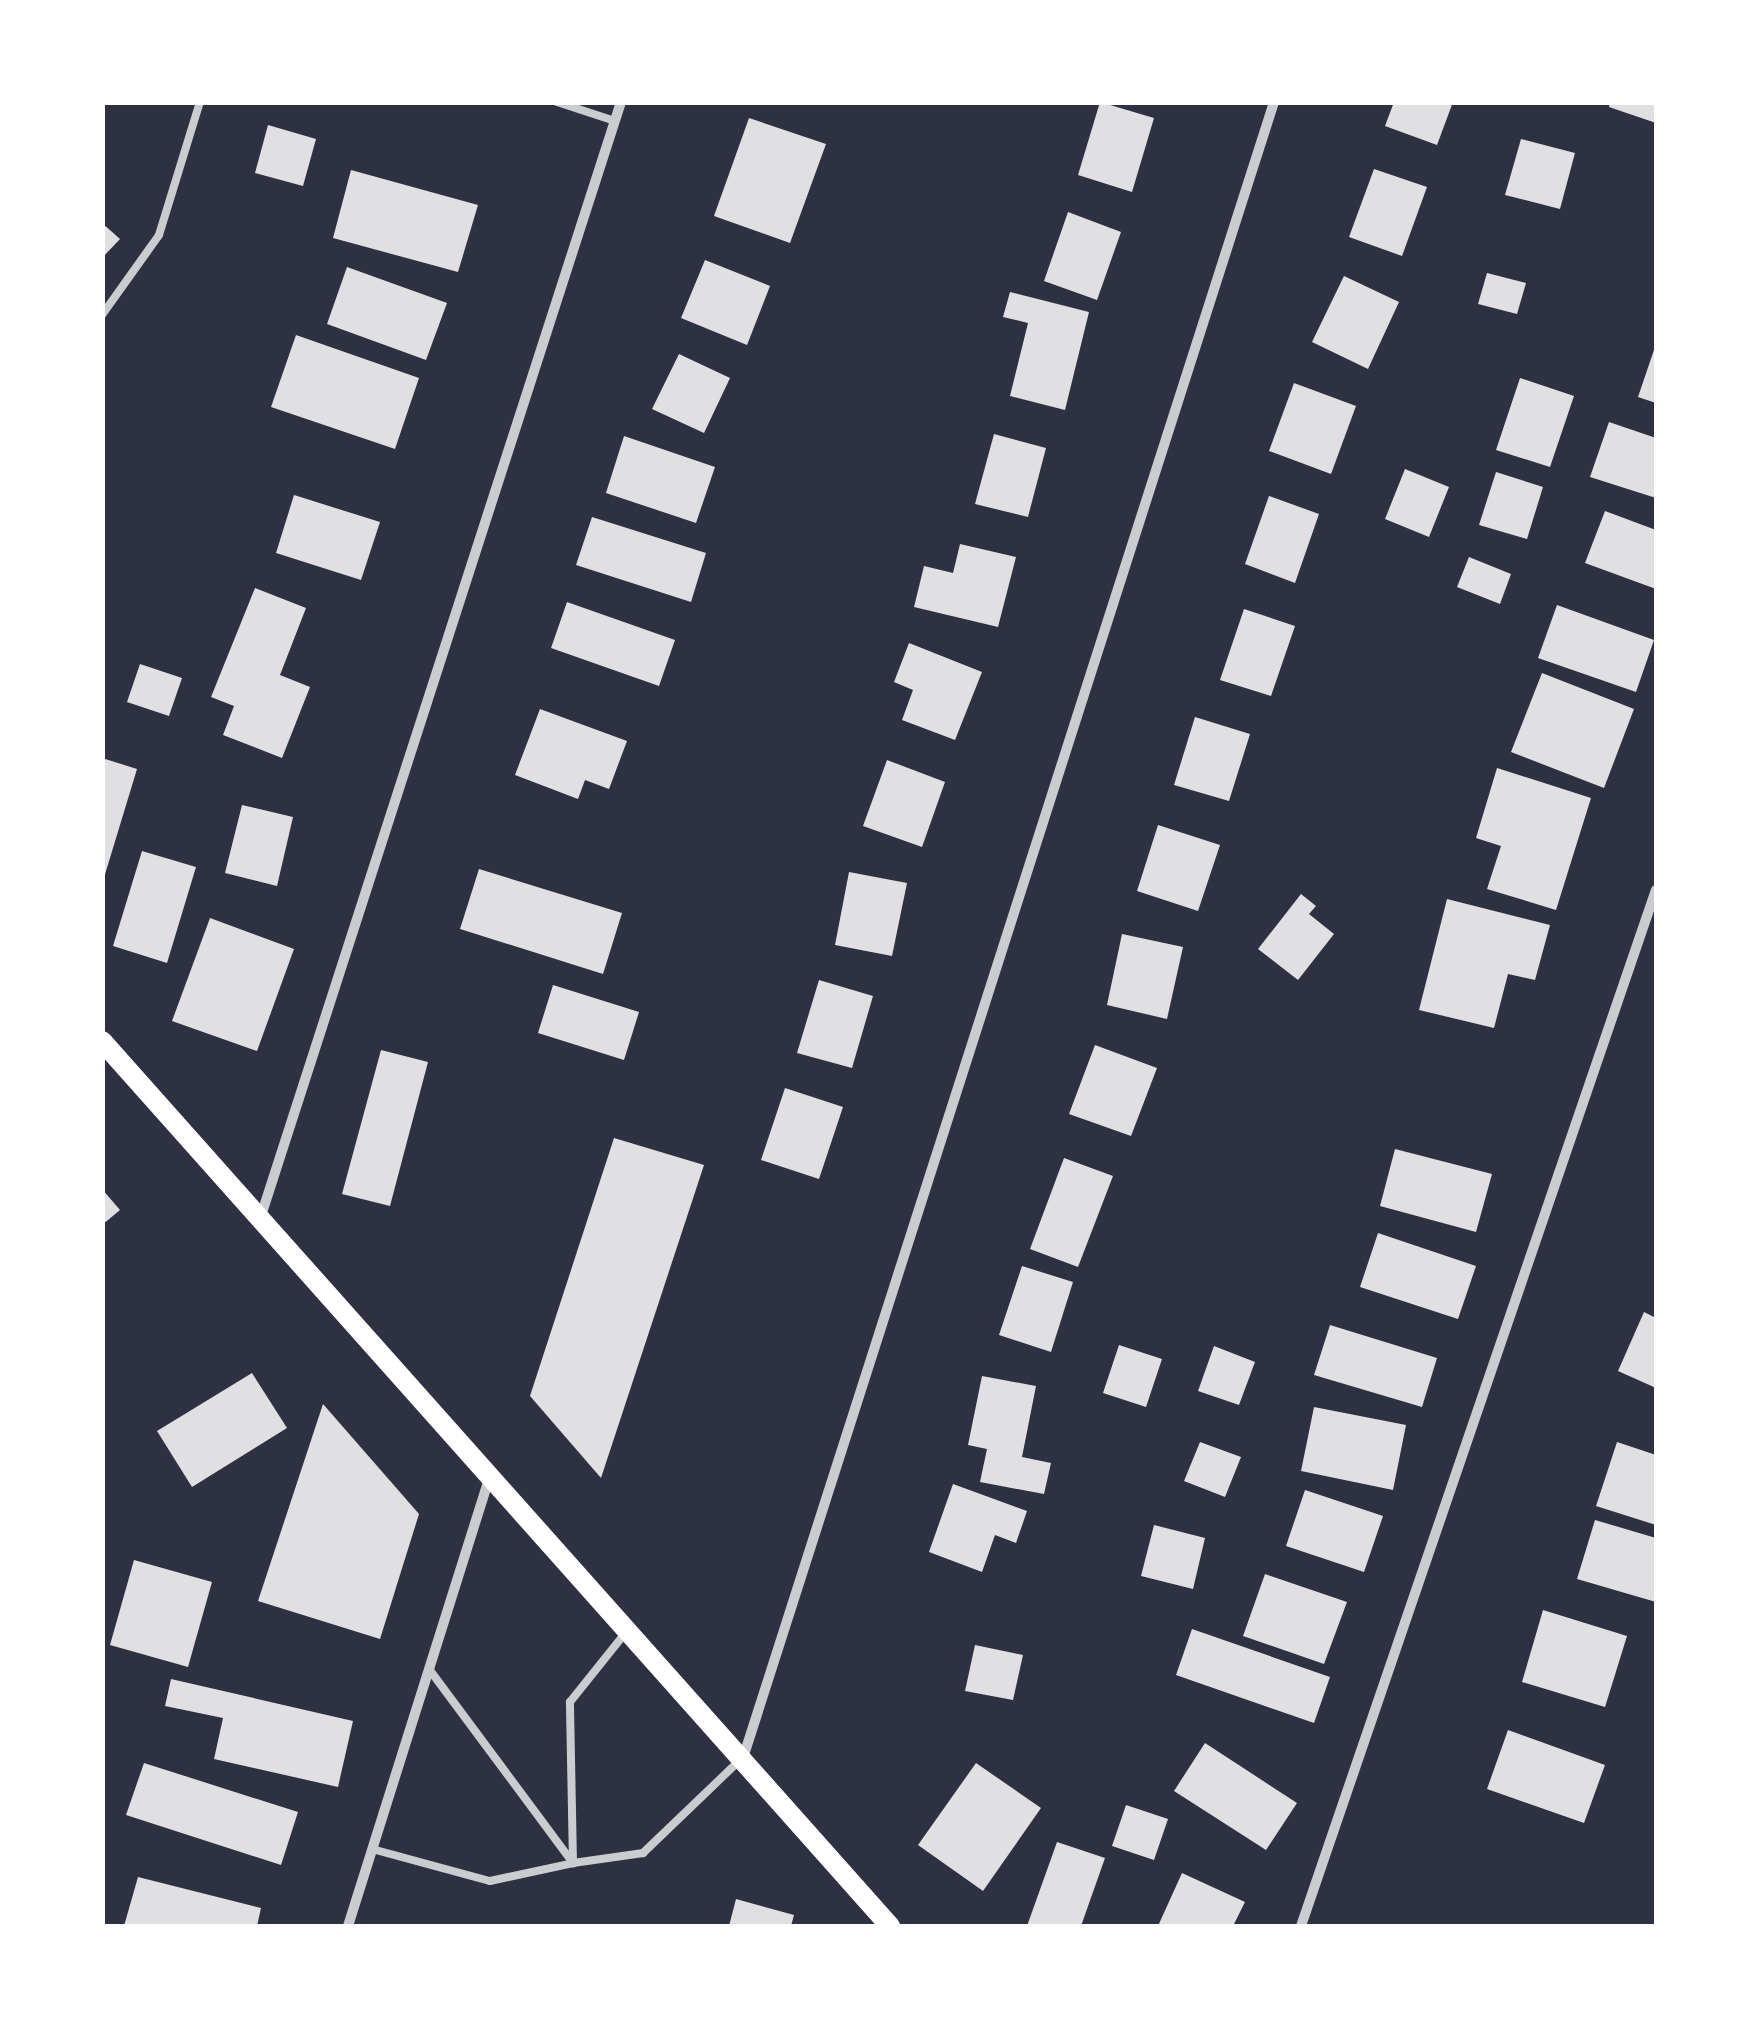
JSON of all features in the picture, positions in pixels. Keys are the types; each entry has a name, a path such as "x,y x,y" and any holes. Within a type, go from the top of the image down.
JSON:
{"main road":[{"path":"102,1041 890,1926"}],"street":[{"path":"260,1220 621,102"},
{"path":"743,1758 1274,102"},
{"path":"1301,1926 1656,890"},
{"path":"348,1926 490,1475"}],"lane":[{"path":"102,315 159,235 200,102"},
{"path":"556,102 615,121"},
{"path":"573,1863 570,1702 626,1632"},
{"path":"429,1668 573,1863"},
{"path":"372,1849 490,1882 573,1863 643,1853 743,1758"}],"building":[{"path":"1100,102 1154,118 1132,192 1078,175"},
{"path":"1394,102 1453,102 1437,145 1385,126"},
{"path":"1610,102 1656,102 1656,123 1609,107"},
{"path":"749,118 826,144 790,243 714,216"},
{"path":"268,125 316,139 303,186 255,173"},
{"path":"1521,139 1575,153 1560,209 1505,195"},
{"path":"1374,169 1427,187 1402,256 1349,237"},
{"path":"351,170 478,205 458,272 333,238"},
{"path":"1068,212 1121,232 1097,300 1044,281"},
{"path":"102,223 120,239 102,258"},
{"path":"705,260 770,286 747,345 681,318"},
{"path":"347,267 447,303 426,360 327,324"},
{"path":"1487,273 1526,283 1517,314 1478,304"},
{"path":"1344,276 1399,302 1368,369 1312,342"},
{"path":"1010,292 1089,312 1065,410 1010,396 1028,323 1003,317"},
{"path":"296,335 419,378 395,449 271,407"},
{"path":"1656,344 1656,403 1638,397"},
{"path":"679,354 730,378 704,433 652,409"},
{"path":"1520,378 1574,396 1550,467 1496,450"},
{"path":"1294,383 1356,406 1331,474 1269,451"},
{"path":"1609,422 1656,438 1656,498 1590,477"},
{"path":"994,434 1046,448 1028,517 975,504"},
{"path":"624,436 715,467 696,523 606,493"},
{"path":"1405,469 1449,487 1429,537 1385,519"},
{"path":"1496,472 1543,487 1527,539 1479,525"},
{"path":"294,495 380,522 361,580 276,553"},
{"path":"1269,496 1319,514 1295,583 1245,564"},
{"path":"1605,511 1656,530 1656,589 1585,563"},
{"path":"592,517 706,553 691,602 576,565"},
{"path":"960,544 1016,557 998,627 914,607 924,566 953,573"},
{"path":"1469,557 1511,574 1500,604 1457,587"},
{"path":"255,588 306,608 280,675 310,687 282,758 223,735 234,706 211,697"},
{"path":"567,602 675,640 659,686 551,648"},
{"path":"1557,605 1654,640 1636,692 1538,658"},
{"path":"1244,609 1295,626 1271,696 1220,680"},
{"path":"909,643 982,672 955,740 902,720 913,690 894,682"},
{"path":"140,664 182,678 169,716 127,702"},
{"path":"1542,673 1634,709 1604,788 1511,752"},
{"path":"540,709 627,741 609,789 585,780 578,799 515,775"},
{"path":"1195,717 1250,734 1229,801 1174,785"},
{"path":"102,758 137,769 103,881 102,881"},
{"path":"887,760 945,782 922,847 863,826"},
{"path":"1497,768 1591,798 1556,910 1487,889 1501,846 1476,838"},
{"path":"242,805 293,817 277,886 225,873"},
{"path":"1158,825 1220,845 1198,911 1137,891"},
{"path":"142,851 196,867 167,963 113,946"},
{"path":"479,869 622,913 603,974 460,929"},
{"path":"849,872 907,883 892,956 835,945"},
{"path":"1301,894 1316,906 1309,914 1334,934 1298,980 1258,949"},
{"path":"1447,899 1550,925 1535,980 1508,974 1494,1028 1419,1010"},
{"path":"210,918 294,949 257,1051 172,1021"},
{"path":"1122,934 1183,947 1167,1019 1107,1005"},
{"path":"819,980 873,996 852,1068 797,1053"},
{"path":"553,985 639,1012 624,1060 538,1033"},
{"path":"1095,1045 1157,1068 1131,1136 1069,1114"},
{"path":"381,1050 428,1062 390,1206 342,1194"},
{"path":"785,1088 843,1107 819,1179 761,1160"},
{"path":"614,1138 704,1165 601,1478 530,1396"},
{"path":"1395,1149 1492,1174 1476,1232 1380,1206"},
{"path":"1064,1158 1113,1176 1078,1267 1030,1249"},
{"path":"102,1189 120,1210 102,1225"},
{"path":"1378,1233 1476,1266 1458,1319 1360,1287"},
{"path":"1022,1266 1073,1282 1051,1352 999,1335"},
{"path":"1644,1312 1656,1318 1656,1388 1618,1371"},
{"path":"1330,1325 1437,1358 1422,1407 1314,1375"},
{"path":"1119,1345 1162,1359 1146,1407 1103,1393"},
{"path":"1214,1346 1255,1362 1239,1405 1198,1391"},
{"path":"252,1373 287,1428 192,1487 157,1431"},
{"path":"982,1376 1036,1386 1022,1457 1051,1463 1044,1494 980,1482 987,1449 968,1445"},
{"path":"323,1404 419,1514 380,1639 258,1601"},
{"path":"1314,1407 1406,1425 1393,1490 1301,1471"},
{"path":"1200,1442 1241,1457 1225,1497 1184,1481"},
{"path":"1617,1442 1656,1455 1656,1525 1596,1506"},
{"path":"953,1484 1027,1511 1016,1543 995,1535 982,1572 929,1552"},
{"path":"1305,1490 1383,1516 1364,1572 1286,1546"},
{"path":"1595,1520 1656,1538 1656,1602 1577,1579"},
{"path":"1154,1525 1205,1538 1193,1589 1141,1576"},
{"path":"134,1560 212,1582 188,1667 110,1645"},
{"path":"1265,1574 1347,1602 1324,1664 1243,1636"},
{"path":"1543,1610 1627,1636 1605,1707 1522,1682"},
{"path":"1192,1629 1330,1677 1314,1723 1176,1675"},
{"path":"975,1645 1023,1655 1013,1700 965,1691"},
{"path":"171,1679 353,1721 338,1787 214,1759 223,1718 165,1706"},
{"path":"1508,1730 1605,1765 1584,1823 1487,1789"},
{"path":"1205,1743 1297,1803 1266,1850 1174,1791"},
{"path":"144,1763 298,1812 281,1865 126,1815"},
{"path":"976,1763 1041,1808 983,1891 918,1845"},
{"path":"1126,1805 1168,1819 1154,1860 1112,1846"},
{"path":"1057,1842 1105,1858 1081,1926 1027,1926"},
{"path":"1182,1873 1245,1902 1233,1926 1158,1926"},
{"path":"138,1877 261,1908 257,1926 124,1926"},
{"path":"736,1899 794,1915 791,1926 729,1926"}]}
